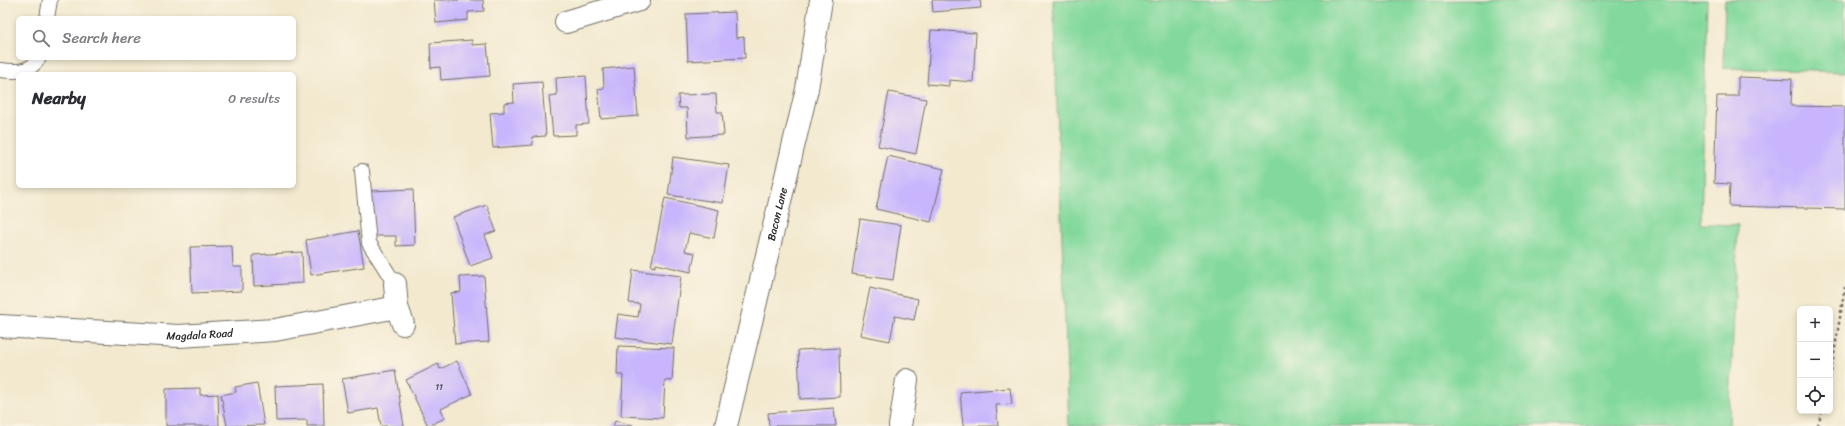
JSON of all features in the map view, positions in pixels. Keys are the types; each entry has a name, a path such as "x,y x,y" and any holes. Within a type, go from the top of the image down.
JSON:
{"street":[{"path":"566,22 638,0"},
{"name":"Bacon Lane","path":"726,426 807,89 821,0"},
{"name":"Magdala Road","path":"0,326 179,336 275,330 400,316 395,284"},
{"path":"900,426 907,380"}],"lane":[{"path":"46,16 50,0"},
{"path":"0,70 23,72 34,66 38,60"},
{"path":"362,170 369,243 395,284"}],"path":[{"path":"1833,360 1845,287"},
{"path":"1818,426 1821,414"}],"green space":[{"path":"1053,0 1707,0 1701,224 1738,225 1729,426 1069,426"},
{"path":"1725,0 1845,0 1845,72 1723,68"}],"building":[{"path":"434,0 483,0 484,11 468,12 468,20 436,23"},
{"path":"932,0 980,0 981,8 933,12"},
{"path":"735,12 736,38 744,37 745,58 688,61 686,14"},
{"path":"931,30 976,33 973,82 949,80 949,86 927,84"},
{"path":"472,40 472,45 487,44 490,76 441,80 440,67 431,68 430,43"},
{"path":"634,66 638,116 601,119 598,89 604,88 603,69"},
{"path":"586,76 589,124 576,125 576,135 553,136 549,96 557,95 556,78"},
{"path":"1738,77 1792,79 1791,106 1845,107 1845,209 1729,206 1730,184 1714,183 1717,96 1738,96"},
{"path":"542,82 546,136 532,137 533,145 493,148 490,113 504,112 504,103 514,102 513,84"},
{"path":"889,92 926,99 916,154 878,146"},
{"path":"716,94 717,112 722,112 724,135 688,137 687,108 679,108 678,95"},
{"path":"888,156 944,169 931,222 876,209"},
{"path":"673,157 729,165 723,203 668,195"},
{"path":"413,189 415,245 396,246 396,236 373,236 371,191"},
{"path":"665,198 719,210 714,238 689,233 685,251 695,253 691,272 656,264 655,267 651,266"},
{"path":"487,205 496,231 485,235 493,258 470,266 453,217"},
{"path":"860,219 901,225 893,280 852,274"},
{"path":"358,231 364,267 311,275 306,240"},
{"path":"232,246 233,267 242,267 242,291 192,293 190,247"},
{"path":"302,252 303,283 254,286 253,255"},
{"path":"633,270 681,276 672,344 615,337 618,314 638,317 640,304 629,303"},
{"path":"484,276 489,342 455,344 451,293 461,292 460,277"},
{"path":"870,288 918,299 914,320 895,316 890,341 860,335"},
{"path":"618,346 674,348 672,381 665,380 663,418 621,416 623,375 617,375"},
{"path":"839,348 840,397 800,399 798,350"},
{"path":"457,361 472,394 441,409 445,418 428,426 406,380 438,364 440,369"},
{"path":"395,370 404,426 381,426 378,408 348,413 342,379"},
{"path":"257,383 264,425 227,426 221,395 236,392 235,387"},
{"path":"323,384 324,426 307,426 307,420 276,421 275,386"},
{"path":"200,388 200,395 218,394 219,426 166,426 166,389"},
{"path":"1010,388 1012,404 996,405 998,426 963,426 960,392"},
{"path":"834,408 836,426 769,426 768,413"},
{"path":"615,421 633,425 633,426 613,426"}]}
